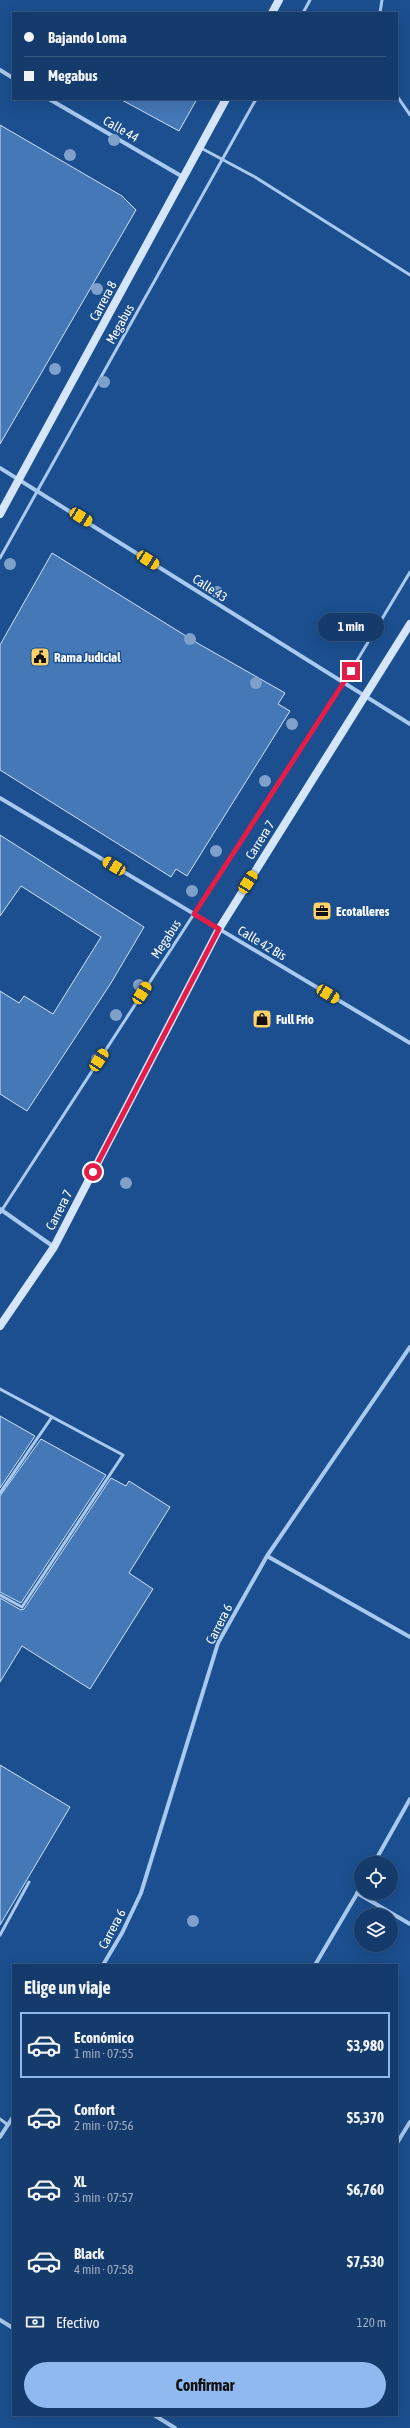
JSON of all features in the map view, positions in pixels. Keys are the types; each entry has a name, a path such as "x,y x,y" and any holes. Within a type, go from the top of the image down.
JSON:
{"main road":[{"path":"273,12 280,0"},
{"name":"Carrera 8","path":"0,514 225,100"},
{"name":"Carrera 7","path":"0,1326 54,1247 219,929 410,624"}],"street":[{"path":"0,70 12,77"},
{"name":"Calle 44","path":"51,100 183,177"},
{"name":"Calle 43","path":"0,468 38,490 343,684 410,724"},
{"name":"Calle 42 Bis","path":"0,798 410,1043"},
{"path":"1,1211 54,1247"},
{"name":"Carrera 6","path":"104,1964 122,1933 141,1893 218,1644 267,1556 410,1347"},
{"path":"267,1556 410,1637"},
{"path":"378,1856 410,1799"},
{"path":"316,1964 354,1898"},
{"path":"369,1900 410,1924"},
{"path":"0,2136 12,2119"},
{"path":"398,2141 410,2122"},
{"path":"0,2320 12,2327"},
{"path":"156,2416 175,2428"}],"lane":[{"path":"304,12 310,0"},
{"path":"380,12 382,0"},
{"path":"398,97 410,115"},
{"name":"Megabus","path":"0,558 255,100"},
{"path":"200,147 223,159 410,275"},
{"name":"Megabus","path":"1,1211 343,684 410,572"},
{"path":"0,1389 123,1455 22,1607 0,1595"},
{"path":"0,1493 52,1417"},
{"path":"0,1935 29,1882"},
{"path":"0,2119 8,2125"}],"building":[{"path":"122,100 196,100 179,131"},
{"path":"0,125 122,196 136,210 0,444"},
{"path":"52,553 199,644 285,693 278,704 290,711 187,876 176,869 171,877 0,770 0,645"},
{"path":"0,835 144,927 111,983 27,1111 0,1094 0,991 19,1003 24,996 53,1014 101,937 21,886 0,916"},
{"path":"0,1416 35,1436 0,1488"},
{"path":"41,1439 106,1475 21,1603 0,1592 0,1496"},
{"path":"111,1478 126,1486 129,1481 170,1507 129,1573 153,1589 90,1689 22,1646 0,1682 0,1598 21,1610 24,1609"},
{"path":"0,1765 70,1807 0,1925"}],"place":[{"name":"Rama Judicial","path":"40,657"},
{"name":"Ecotalleres","path":"322,911"},
{"name":"Full Frio","path":"262,1019"}],"route":[{"path":"93,1172 219,929 194,914 351,671"}]}
